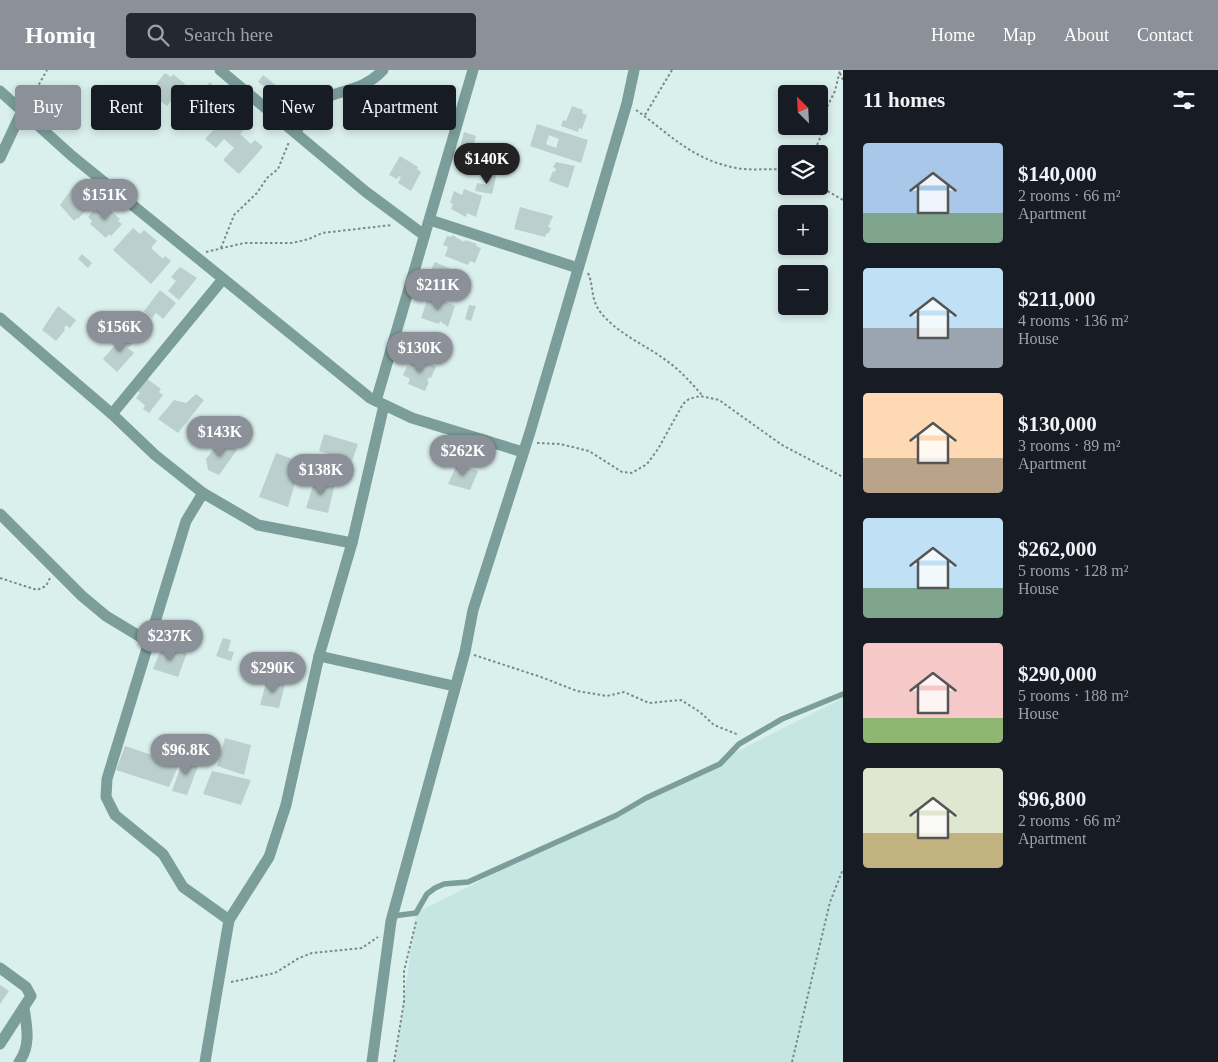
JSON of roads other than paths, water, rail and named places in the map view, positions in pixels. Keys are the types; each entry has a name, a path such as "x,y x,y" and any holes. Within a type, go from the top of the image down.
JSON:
{"street":[{"path":"220,70 405,223 424,235"},
{"path":"295,132 306,114 324,96 364,86 383,70"},
{"path":"372,1062 392,922 454,686 465,652 473,610 525,448 627,103 634,70"},
{"path":"205,1062 229,920 269,857 286,805 319,656 352,543 380,403 424,235 430,220 470,72"},
{"path":"0,91 15,105"},
{"path":"0,158 15,129"},
{"path":"42,130 192,254 380,403 412,418 525,448"},
{"path":"430,220 578,267"},
{"path":"112,414 223,279"},
{"path":"0,318 112,414 155,455 203,493 258,525 352,543"},
{"path":"203,493 186,521 107,780 106,797 115,815 164,854 184,887 229,920"},
{"path":"0,514 55,570 106,616 149,642"},
{"path":"319,656 454,686"},
{"path":"0,968 26,987 31,994 0,1044"},
{"path":"19,1062 24,1056 28,1034 24,1008"}],"lane":[{"path":"392,922 416,913 427,894 436,888 444,884 468,882 608,819 646,798 720,764 747,738 782,719 843,694"}]}
